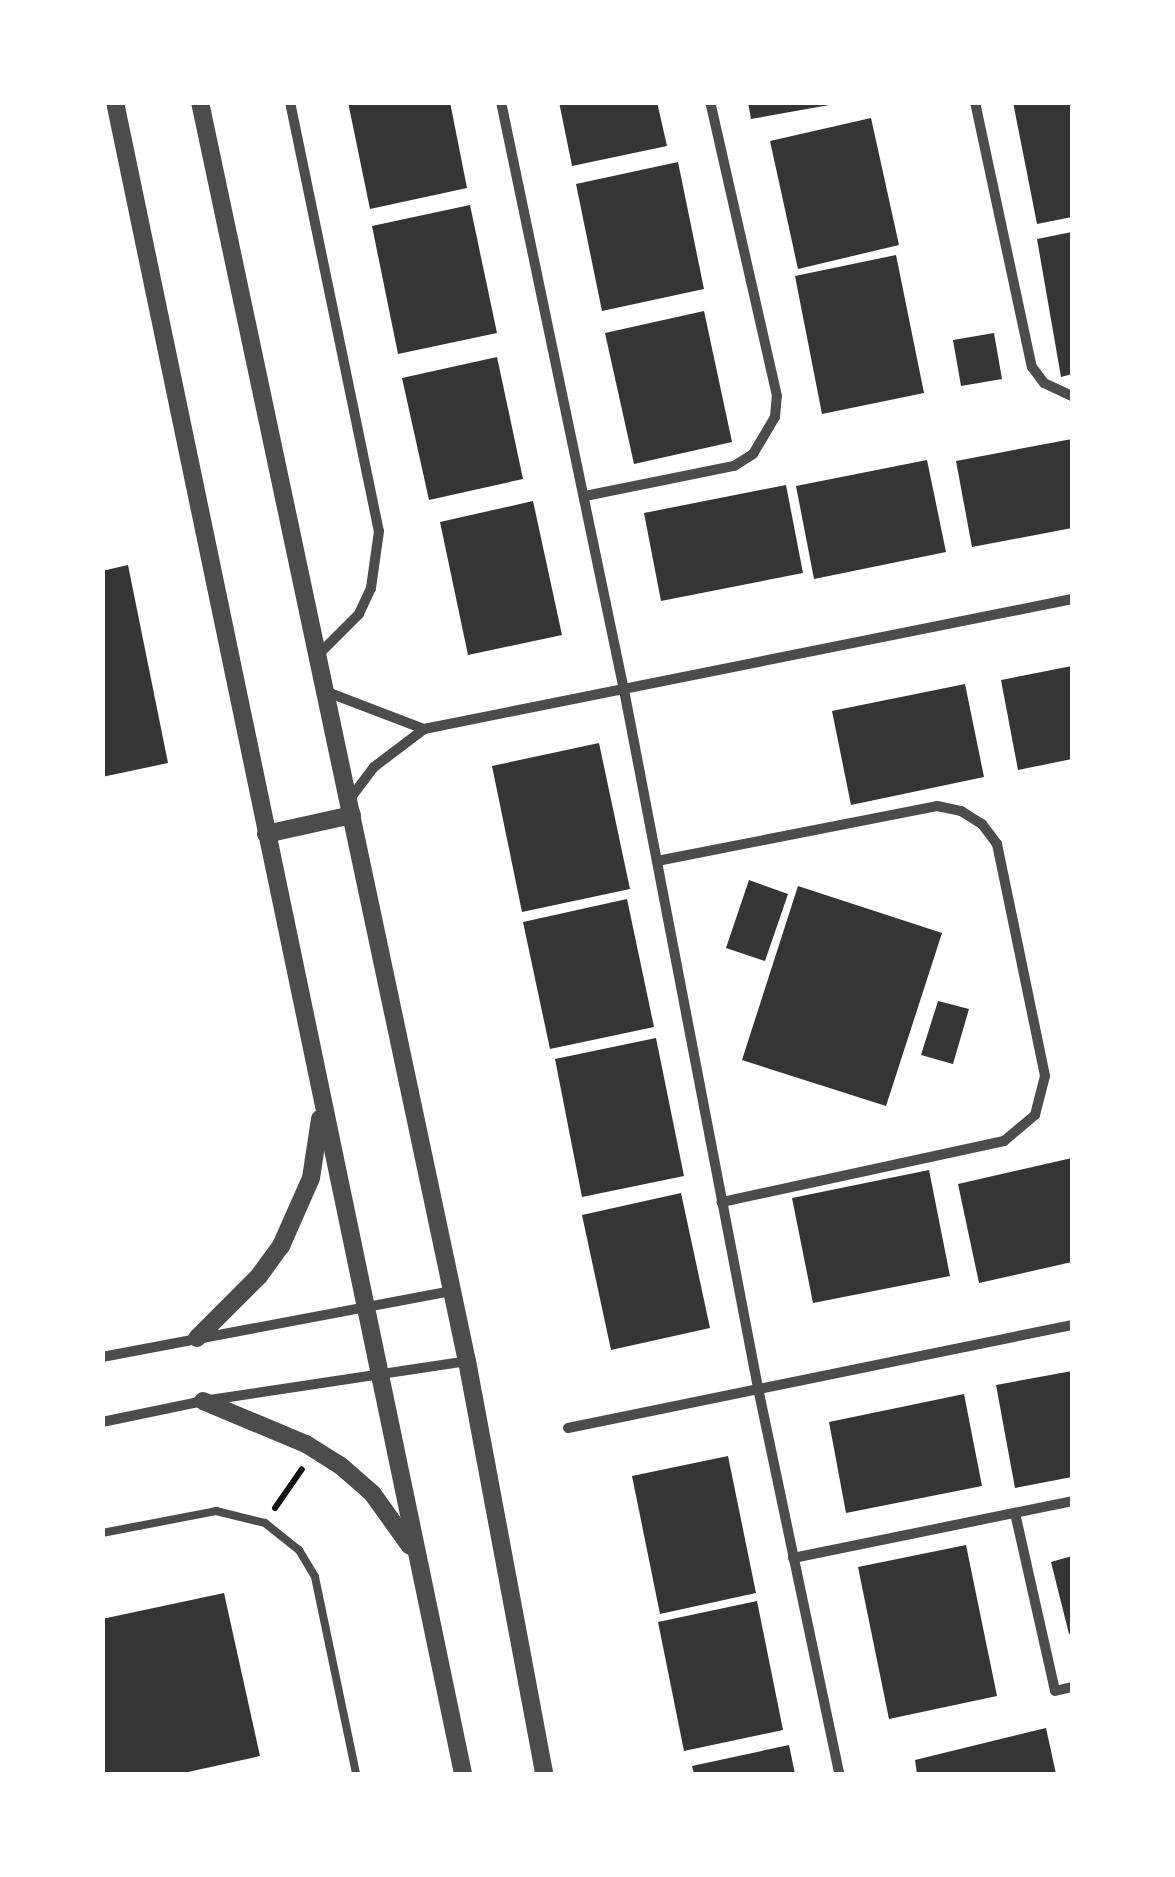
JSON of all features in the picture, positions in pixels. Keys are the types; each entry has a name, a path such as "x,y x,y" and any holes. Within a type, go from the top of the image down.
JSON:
{"street":[{"path":"115,102 463,1774"},
{"path":"200,102 467,1361 544,1774"},
{"path":"290,102 379,531 378,560 365,601 340,637 318,655"},
{"path":"501,102 624,690 758,1388 839,1774"},
{"path":"584,496 734,466 753,454 776,418 777,396 710,102"},
{"path":"975,102 1032,368 1044,382 1072,396"},
{"path":"266,834 351,807 374,767 424,729 1072,599"},
{"path":"327,692 424,729"},
{"path":"657,861 937,806 961,810 982,824 997,844 1045,1076 1035,1115 1004,1141 722,1202"},
{"path":"198,1338 259,1276 281,1246 311,1178 322,1103"},
{"path":"102,1357 451,1291"},
{"path":"568,1428 1072,1325"},
{"path":"102,1422 203,1401 467,1361"},
{"path":"203,1401 306,1444 340,1466 398,1525 419,1560"},
{"path":"793,1558 1072,1502"},
{"path":"1015,1513 1055,1691 1072,1687"}],"lane":[{"path":"102,1533 216,1510 247,1515 265,1523 298,1550 315,1576 356,1774"}],"path":[{"path":"265,1523 311,1456"}],"building":[{"path":"348,102 450,102 467,188 370,209"},
{"path":"559,102 657,102 667,146 572,166"},
{"path":"748,102 835,102 835,104 751,119"},
{"path":"1013,102 1072,102 1072,217 1037,224"},
{"path":"871,118 899,245 798,269 770,141"},
{"path":"678,162 704,289 602,311 576,184"},
{"path":"470,205 497,333 398,354 372,226"},
{"path":"1072,232 1072,374 1061,377 1037,239"},
{"path":"896,255 924,393 822,414 795,276"},
{"path":"704,311 732,442 634,464 605,333"},
{"path":"994,333 1002,379 961,386 953,340"},
{"path":"497,357 523,479 429,500 402,378"},
{"path":"1072,439 1072,528 972,547 956,461"},
{"path":"927,460 946,552 814,579 796,486"},
{"path":"786,485 803,573 661,601 644,513"},
{"path":"533,501 562,635 468,655 440,522"},
{"path":"128,565 168,763 102,777 102,571"},
{"path":"1072,666 1072,759 1018,770 1001,680"},
{"path":"965,684 984,777 851,805 832,711"},
{"path":"599,743 630,889 522,912 492,766"},
{"path":"749,880 788,894 765,961 726,948"},
{"path":"798,886 942,933 886,1106 742,1060"},
{"path":"627,899 654,1027 550,1049 523,922"},
{"path":"938,1001 969,1009 953,1064 921,1055"},
{"path":"656,1038 684,1176 582,1197 555,1059"},
{"path":"1072,1158 1072,1262 979,1283 958,1184"},
{"path":"929,1170 950,1276 813,1303 792,1198"},
{"path":"681,1193 710,1328 611,1350 582,1215"},
{"path":"1072,1371 1072,1477 1015,1488 996,1385"},
{"path":"964,1394 982,1486 846,1513 829,1422"},
{"path":"728,1456 756,1593 660,1614 632,1476"},
{"path":"966,1545 997,1696 889,1719 858,1567"},
{"path":"1072,1556 1072,1633 1069,1634 1051,1562"},
{"path":"224,1593 260,1756 179,1774 102,1774 102,1619"},
{"path":"757,1601 783,1730 684,1751 658,1622"},
{"path":"1046,1728 1056,1774 917,1774 915,1760"},
{"path":"789,1745 795,1774 694,1774 692,1766"}]}
